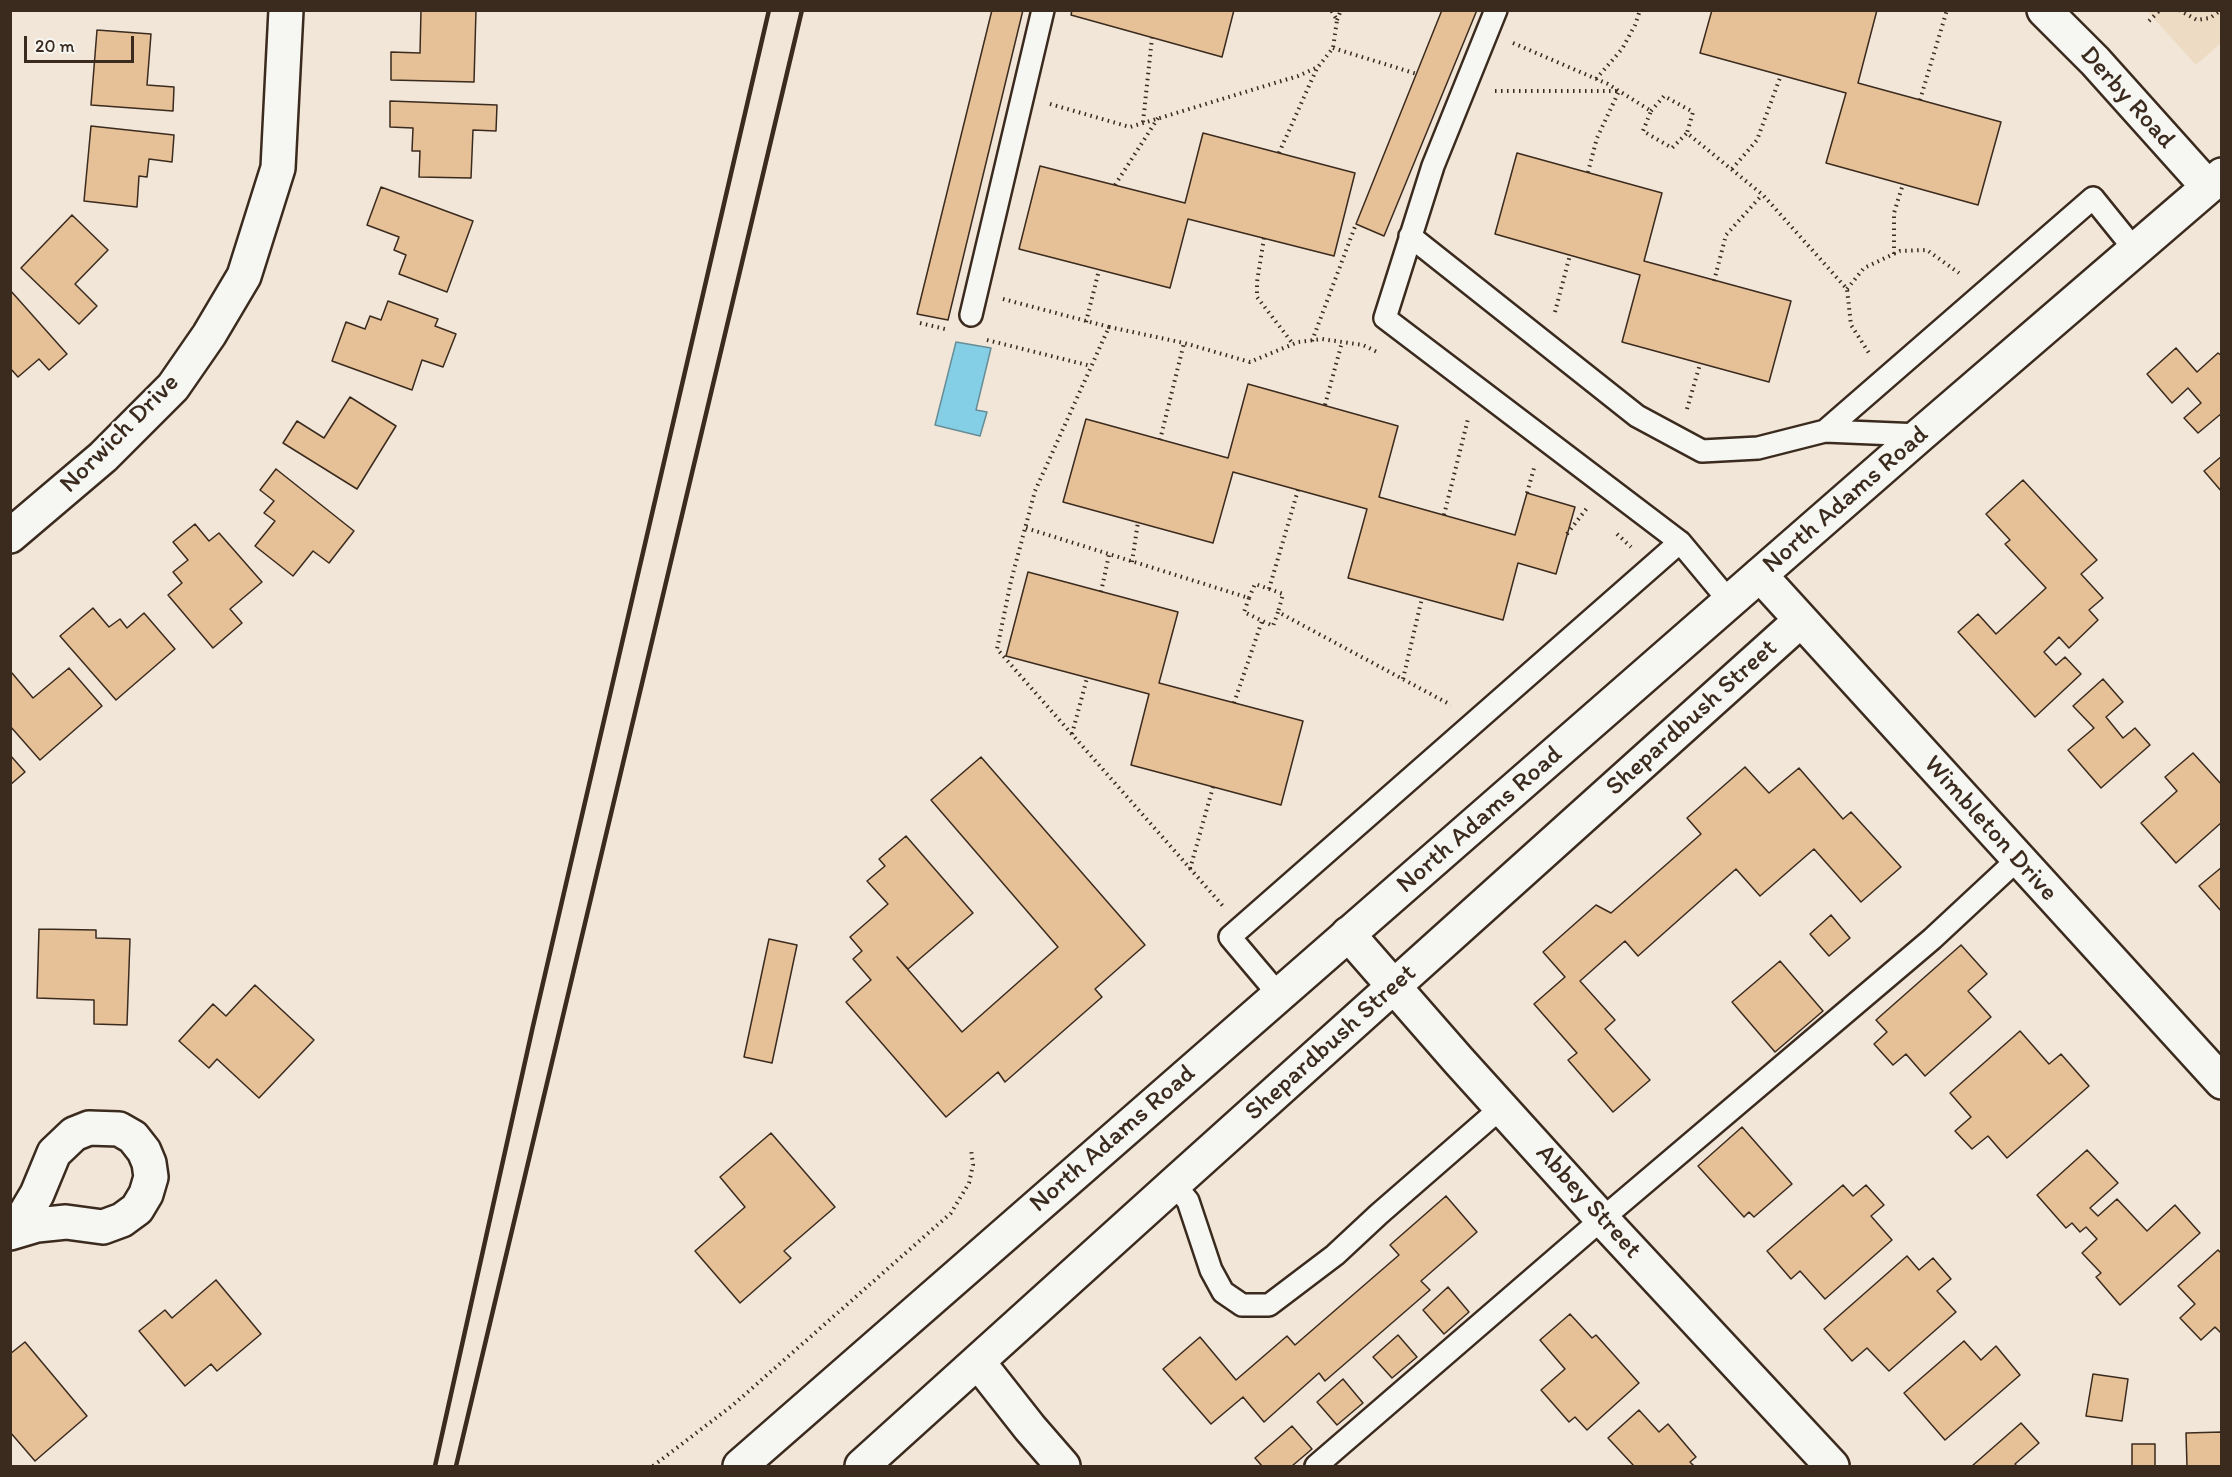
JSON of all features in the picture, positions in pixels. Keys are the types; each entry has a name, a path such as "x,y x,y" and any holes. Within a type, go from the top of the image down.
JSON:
{"street":[{"name":"Norwich Drive","path":"10,536 103,457 173,387 209,335 244,276 278,168 286,10"},
{"name":"Derby Road","path":"2044,10 2217,188"},
{"name":"North Adams Road","path":"740,1467 1920,435 2135,250 2217,188"},
{"name":"Wimbleton Drive","path":"1760,575 2222,1082"},
{"name":"Shepardbush Street","path":"862,1467 1800,621"},
{"name":"Abbey Street","path":"1348,934 1602,1219 1832,1467"},
{"path":"978,1362 1063,1467"}],"lane":[{"path":"971,315 1043,10"},
{"path":"1496,10 1433,166 1385,318 1680,543 1730,602"},
{"path":"1825,431 2093,198 2135,250"},
{"path":"1410,236 1637,416 1702,451 1758,448 1825,431 1920,435"},
{"path":"1279,995 1230,938 1680,543"},
{"path":"1316,1467 1602,1219 1932,939 2018,859"},
{"path":"1174,1184 1188,1202 1211,1270 1223,1292 1242,1305 1269,1305 1335,1255 1502,1107"}],"path":[{"path":"1331,10 1337,20"},
{"path":"1279,153 1317,68 1333,48 1337,20 1341,10"},
{"path":"1596,79 1622,49 1640,10"},
{"path":"1920,100 1947,10"},
{"path":"2149,21 2160,10"},
{"path":"2179,10 2197,20 2210,18 2221,10"},
{"path":"1487,32 1596,79 1651,111"},
{"path":"1143,122 1152,38"},
{"path":"1333,48 1417,74"},
{"path":"1040,101 1130,127 1298,76 1317,68"},
{"path":"1732,169 1757,140 1780,75"},
{"path":"1461,92 1620,91"},
{"path":"1588,172 1597,138 1620,91"},
{"path":"1664,96 1693,112 1687,133 1672,148 1643,131 1651,111 1664,96"},
{"path":"1115,185 1158,118"},
{"path":"1687,133 1763,195 1847,289 1851,325 1869,353"},
{"path":"1894,254 1894,213 1903,184"},
{"path":"1714,281 1726,235 1763,195"},
{"path":"1312,341 1356,224"},
{"path":"1264,238 1257,297 1293,344"},
{"path":"1847,289 1864,268 1900,251 1927,250 1959,273"},
{"path":"1555,313 1570,255"},
{"path":"1086,322 1099,270"},
{"path":"976,292 1086,322 1184,343 1250,362 1293,344 1322,339 1363,345 1380,353"},
{"path":"920,323 954,332"},
{"path":"1109,327 1035,491 1011,581 997,649 1228,911"},
{"path":"977,337 1091,366"},
{"path":"1325,405 1342,342"},
{"path":"1160,440 1184,343"},
{"path":"1686,413 1700,364"},
{"path":"1460,411 1475,423"},
{"path":"1444,515 1468,418"},
{"path":"1526,461 1543,473"},
{"path":"1527,493 1534,467"},
{"path":"1269,589 1298,490"},
{"path":"1567,534 1589,509 1578,500"},
{"path":"1132,562 1138,522"},
{"path":"1026,528 1249,598"},
{"path":"1614,532 1638,554"},
{"path":"1101,592 1109,555"},
{"path":"1255,584 1269,589 1283,594 1273,626 1244,612 1255,584"},
{"path":"1402,679 1422,598"},
{"path":"1278,612 1460,710"},
{"path":"1234,703 1262,621"},
{"path":"1072,734 1087,678"},
{"path":"1190,869 1213,787"},
{"path":"653,1467 733,1405 951,1213 969,1183 972,1165 971,1149"}],"shaded area":[{"path":"2147,11 2221,11 2221,43 2196,65"}],"water":[{"path":"956,342 991,348 976,410 987,412 980,436 935,425"}],"building":[{"path":"421,10 476,10 474,82 391,80 391,52 420,53"},
{"path":"992,10 1023,10 948,320 917,314"},
{"path":"1072,10 1234,10 1222,57 1071,15"},
{"path":"1442,10 1477,10 1384,236 1356,224"},
{"path":"1712,10 1877,10 1858,83 2001,122 1978,205 1826,163 1846,93 1700,53"},
{"path":"97,30 151,34 147,85 174,87 173,111 91,105"},
{"path":"390,101 497,105 496,131 473,130 471,178 419,177 420,151 412,151 413,128 390,127"},
{"path":"91,126 174,135 172,162 149,159 147,177 139,176 137,207 84,201"},
{"path":"1203,133 1355,173 1334,256 1188,219 1170,288 1019,249 1040,166 1185,203"},
{"path":"1517,153 1662,193 1644,261 1791,301 1769,382 1622,342 1640,275 1495,234"},
{"path":"381,187 473,221 447,292 399,274 406,255 394,250 399,237 367,225"},
{"path":"72,215 108,250 75,284 97,306 79,324 21,268"},
{"path":"10,290 67,354 49,370 39,359 18,377 10,368"},
{"path":"388,301 438,319 435,326 456,334 443,367 422,360 412,390 332,361 346,322 365,329 370,316 381,320"},
{"path":"2176,348 2197,372 2218,353 2222,356 2222,413 2198,433 2184,418 2201,403 2188,388 2172,403 2147,374"},
{"path":"1248,384 1398,426 1379,497 1515,535 1527,493 1575,507 1556,574 1518,563 1503,620 1348,578 1367,509 1233,472 1213,543 1063,502 1086,419 1228,458"},
{"path":"350,397 396,426 357,489 283,443 297,421 324,438"},
{"path":"2222,456 2222,492 2204,471"},
{"path":"276,469 354,531 329,563 313,551 293,576 255,546 275,521 264,513 274,501 260,490"},
{"path":"2023,480 2097,560 2081,574 2103,598 2089,610 2098,620 2069,648 2059,637 2044,652 2056,665 2065,657 2081,674 2035,717 1958,632 1978,614 1996,634 2046,588 2005,544 2010,540 1986,514"},
{"path":"195,524 209,541 219,533 262,582 230,609 242,623 213,648 168,595 182,583 173,572 188,560 173,542"},
{"path":"1028,572 1178,612 1159,683 1303,721 1281,805 1131,765 1149,694 1006,656"},
{"path":"93,608 109,627 120,619 127,628 144,613 175,649 116,700 60,636"},
{"path":"69,668 102,706 40,760 10,726 10,675 12,673 33,698"},
{"path":"2103,679 2123,702 2106,717 2123,738 2135,728 2150,745 2101,788 2068,750 2094,728 2073,706"},
{"path":"2193,753 2222,785 2222,822 2176,863 2141,823 2177,791 2165,777"},
{"path":"10,755 25,772 10,785"},
{"path":"981,757 1145,945 1095,989 1102,997 1005,1082 998,1072 946,1117 846,1002 871,980 853,959 862,951 850,937 888,904 867,881 885,866 879,859 906,836 973,913 908,969 897,957 962,1032 1058,947 931,800"},
{"path":"1745,767 1769,793 1799,768 1843,819 1851,812 1901,867 1861,902 1814,849 1760,896 1736,869 1638,956 1625,941 1580,981 1615,1020 1605,1029 1650,1080 1613,1112 1568,1060 1577,1053 1534,1004 1565,977 1543,952 1596,905 1611,913 1701,834 1687,818"},
{"path":"2222,867 2222,912 2199,886"},
{"path":"1831,915 1850,938 1829,956 1810,934"},
{"path":"39,929 96,930 96,938 130,939 127,1025 94,1024 94,1000 37,998"},
{"path":"769,939 797,945 772,1063 744,1057"},
{"path":"1961,945 1987,974 1968,991 1991,1017 1925,1076 1906,1054 1893,1065 1874,1044 1887,1032 1876,1020"},
{"path":"1780,961 1823,1011 1775,1052 1732,1002"},
{"path":"255,985 314,1040 259,1098 217,1059 209,1068 179,1041 213,1004 226,1016"},
{"path":"2020,1031 2049,1064 2061,1054 2089,1086 2007,1158 1988,1136 1972,1149 1955,1131 1971,1117 1950,1093"},
{"path":"1742,1127 1792,1184 1754,1217 1749,1212 1744,1217 1698,1166"},
{"path":"771,1133 835,1207 784,1251 791,1258 740,1303 695,1251 745,1207 720,1177"},
{"path":"2087,1150 2118,1183 2090,1208 2098,1216 2117,1199 2147,1231 2175,1205 2200,1233 2120,1305 2096,1277 2101,1273 2082,1253 2097,1239 2086,1227 2080,1232 2072,1223 2066,1228 2037,1195"},
{"path":"1843,1185 1853,1196 1866,1185 1884,1205 1871,1216 1892,1240 1825,1299 1800,1271 1791,1279 1767,1251"},
{"path":"1446,1196 1477,1232 1421,1281 1430,1290 1325,1381 1319,1373 1264,1422 1243,1397 1211,1424 1163,1369 1200,1337 1236,1380 1287,1336 1295,1345 1399,1255 1390,1245"},
{"path":"2218,1250 2222,1254 2222,1334 2215,1327 2201,1340 2180,1318 2195,1304 2178,1286"},
{"path":"1907,1256 1919,1270 1933,1258 1951,1279 1937,1291 1956,1312 1889,1371 1867,1348 1852,1361 1824,1329"},
{"path":"216,1280 261,1334 217,1371 211,1364 185,1386 139,1331 165,1310 172,1318"},
{"path":"1448,1287 1469,1312 1444,1334 1423,1310"},
{"path":"1570,1314 1592,1338 1596,1335 1639,1383 1587,1430 1575,1417 1569,1422 1541,1390 1565,1369 1540,1340"},
{"path":"1398,1335 1417,1357 1392,1378 1373,1357"},
{"path":"1964,1341 1981,1360 1996,1346 2020,1375 1945,1440 1904,1393"},
{"path":"25,1342 87,1416 35,1461 10,1432 10,1354"},
{"path":"2093,1374 2128,1379 2122,1421 2086,1416"},
{"path":"1343,1379 1363,1403 1337,1425 1317,1402"},
{"path":"1639,1410 1659,1432 1668,1424 1696,1457 1690,1462 1694,1466 1634,1466 1608,1438"},
{"path":"2021,1423 2039,1443 2015,1464 2017,1466 1972,1466"},
{"path":"1292,1426 1312,1449 1292,1466 1262,1466 1255,1458"},
{"path":"2222,1432 2222,1466 2187,1466 2186,1433"},
{"path":"2132,1444 2155,1444 2155,1466 2132,1466"}],"railway":[{"path":"435,1466 533,1026 769,10"},
{"path":"456,1466 802,10"}]}
